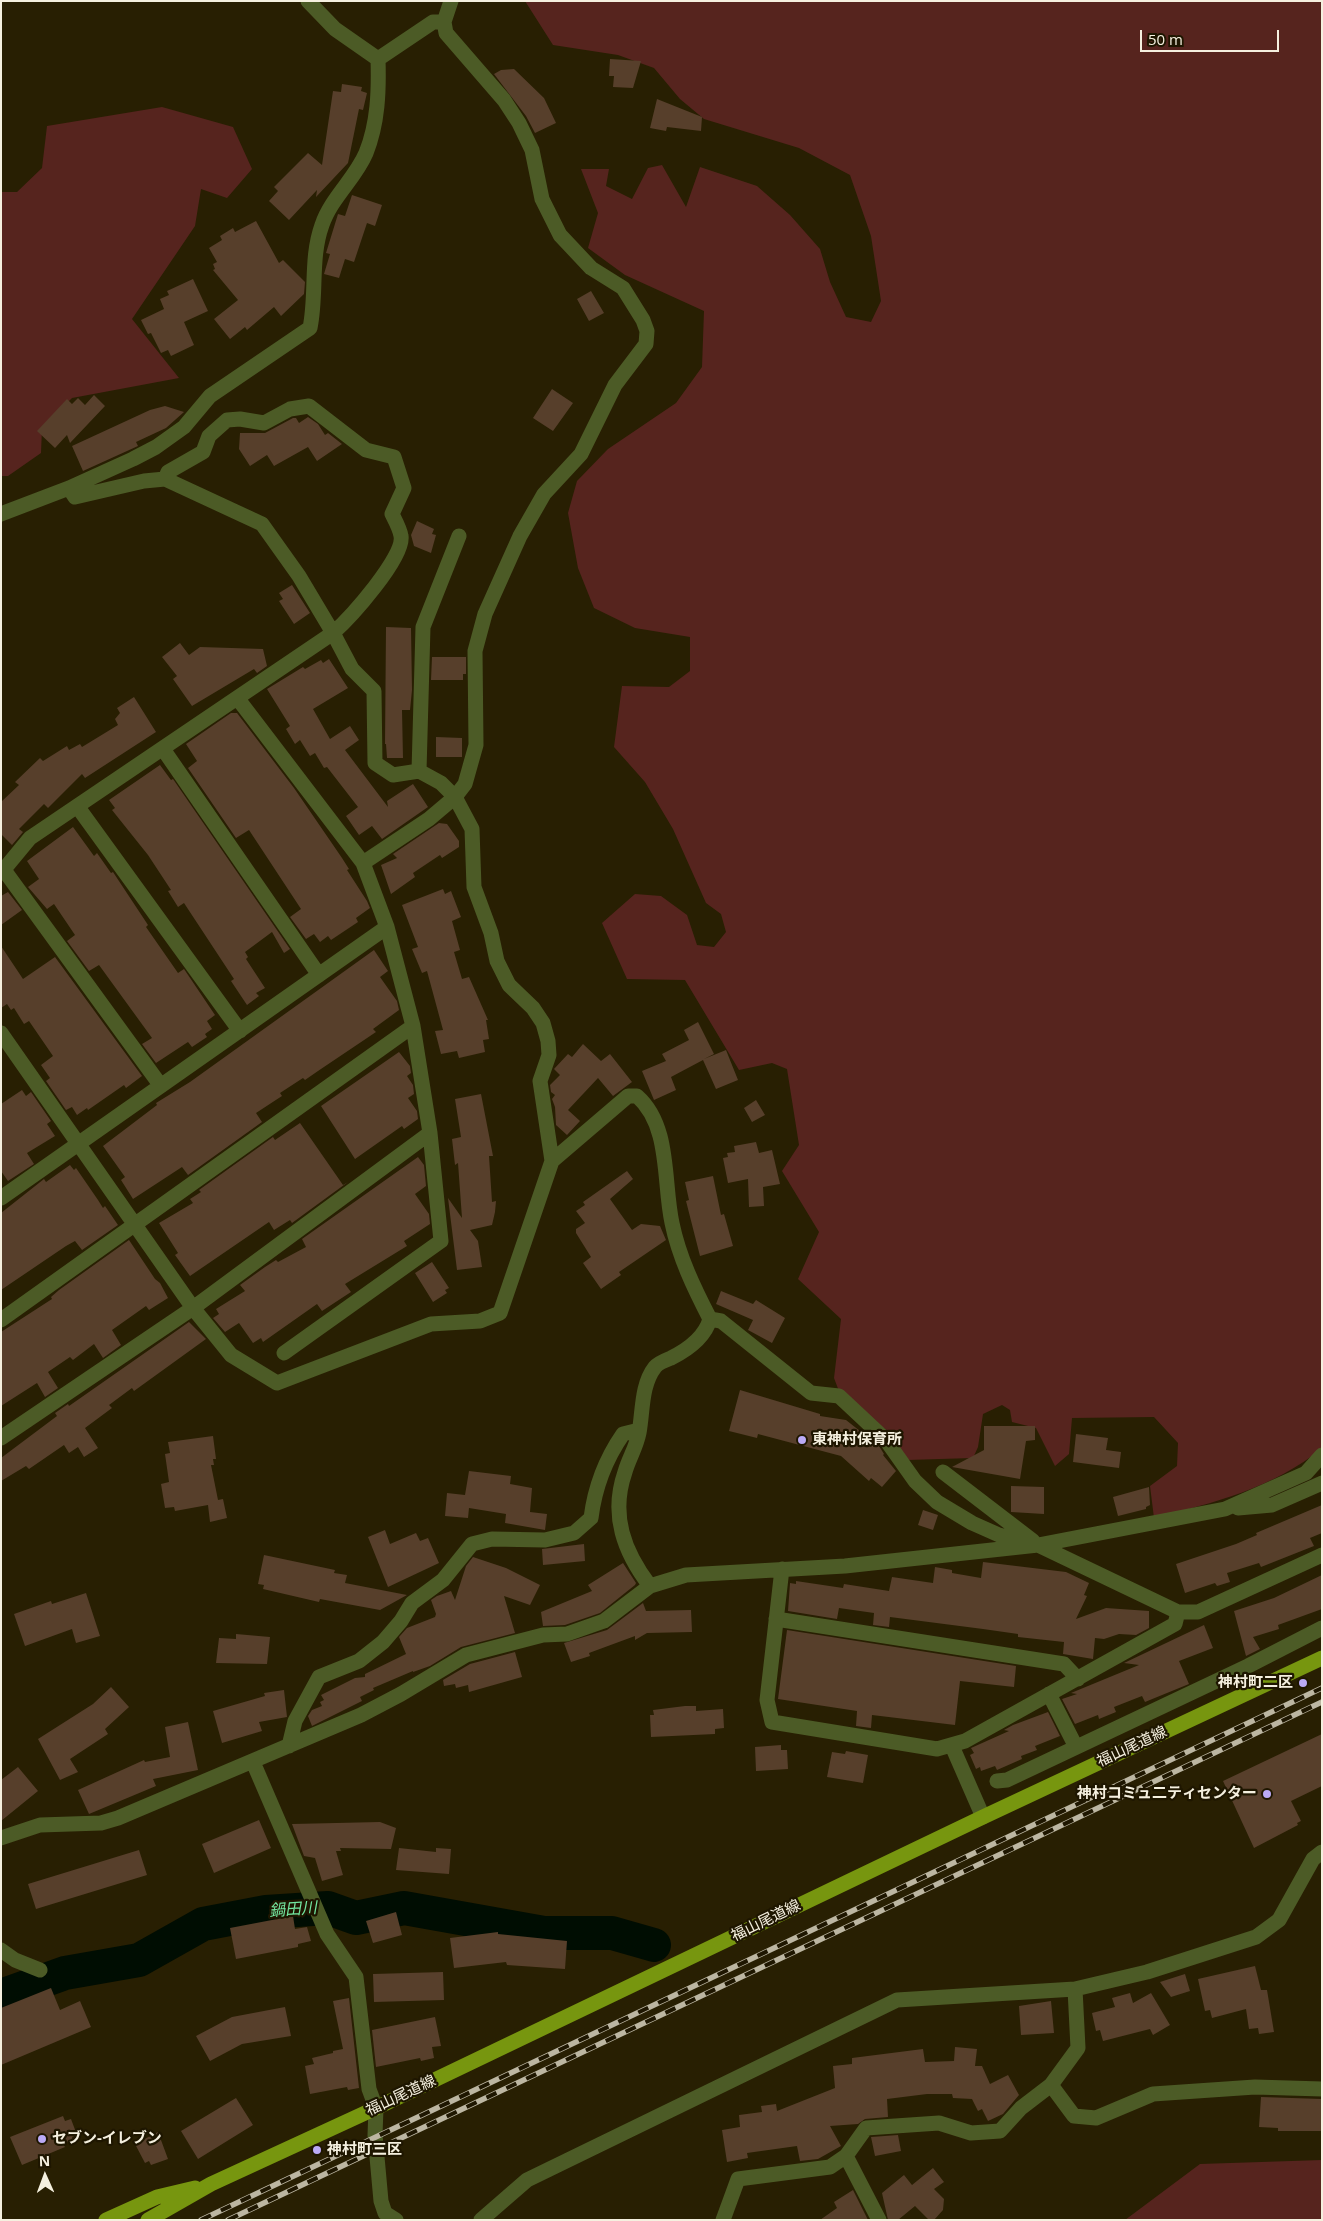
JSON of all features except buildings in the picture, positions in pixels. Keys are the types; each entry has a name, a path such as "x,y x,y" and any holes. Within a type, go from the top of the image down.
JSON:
{"main road":[{"name":"福山尾道線","path":"148,2220 211,2184 376,2108 983,1817 1322,1658"},
{"name":"福山尾道線","path":"106,2220 157,2197 211,2184"}],"street":[{"path":"308,1 336,28 378,59"},
{"path":"363,863 429,820 455,797 465,784 476,745 475,651 485,614 520,536 544,494 581,454 614,386 646,344 647,331 643,320 623,288 591,268 560,235 542,199 532,150 519,123 504,100 446,33 444,22 451,1"},
{"path":"378,59 433,22 444,22"},
{"path":"1,514 69,488 156,447 184,427 210,396 310,328 313,312 316,252 322,226 333,202 366,154 376,119 378,59"},
{"path":"161,1086 2,872 30,838 334,633 353,614 398,553 402,536 392,514 404,488 394,457 366,450 309,406 290,409 264,423 240,419 227,420 209,436 203,452 168,472 165,480"},
{"path":"1,1033 193,1308 231,1355 277,1383 431,1324 480,1321 500,1313 552,1161 540,1081 549,1054 544,1023 533,1008 509,985 497,961 491,933 474,887 472,829 455,797 441,783 419,771 393,775 375,763 374,691 352,670 334,633 299,576 262,524 165,480 144,482 75,497 69,488"},
{"path":"419,771 423,627 459,536"},
{"path":"238,699 363,863 388,928 413,1026 430,1133 441,1241 284,1353"},
{"path":"163,749 320,975"},
{"path":"77,806 240,1031"},
{"path":"1,1198 388,928"},
{"path":"1,1320 413,1026"},
{"path":"552,1161 628,1096 637,1096 647,1104 656,1126 667,1174 672,1222 688,1277 710,1318 709,1325 698,1339 680,1353 656,1365 647,1381 636,1449 624,1472 618,1500 621,1526 627,1551 650,1586"},
{"path":"1,1438 193,1308 430,1133"},
{"path":"710,1318 722,1321 811,1393 839,1396 886,1440 915,1481 937,1502 999,1535 1038,1545 1178,1612 1198,1612 1322,1555"},
{"path":"289,1746 295,1721 319,1677 359,1661 383,1642 401,1621 412,1603 443,1580 472,1544 492,1539 546,1540 574,1533 591,1518 595,1491 609,1455 623,1434 639,1430"},
{"path":"1225,1509 1306,1473 1322,1455"},
{"path":"944,1472 1038,1545"},
{"path":"1,1838 40,1825 78,1822 101,1823 118,1818 253,1762 401,1694 466,1655 543,1635 566,1634 604,1621 650,1586 686,1575 845,1566 1038,1545 1225,1509 1272,1505 1322,1483"},
{"path":"782,1569 767,1700 772,1722 937,1749 952,1746 1175,1624 1178,1612"},
{"path":"776,1619 1064,1664 1078,1678"},
{"path":"997,1781 1007,1780 1248,1666 1322,1628"},
{"path":"1049,1694 1076,1747"},
{"path":"952,1746 983,1817"},
{"path":"253,1762 327,1934 356,1977 369,2089 376,2108 375,2135 381,2201 386,2217"},
{"path":"481,2220 527,2180 897,2000 1076,1989 1147,1972 1256,1937 1279,1920 1313,1859 1322,1852"},
{"path":"1,1950 15,1960 40,1970"},
{"path":"723,2220 738,2179 830,2167 846,2156 866,2128 939,2124 971,2134 1000,2131 1021,2108 1051,2085 1078,2048 1076,1989"},
{"path":"1051,2085 1074,2116 1096,2118 1153,2094 1255,2087 1322,2090"},
{"path":"846,2156 878,2220"}],"shaded area":[{"path":"525,1 1322,1 1322,1448 1284,1474 1220,1500 1154,1518 1150,1486 1177,1466 1178,1443 1154,1417 1072,1418 1069,1454 1055,1466 1036,1428 1012,1422 1010,1410 1002,1405 983,1414 978,1447 973,1458 907,1460 887,1430 845,1407 834,1378 841,1319 798,1279 819,1232 782,1171 799,1145 787,1069 772,1063 739,1070 685,980 627,979 602,923 635,894 661,896 687,915 697,945 714,947 726,932 721,914 706,903 673,829 645,782 614,747 622,686 669,687 690,671 690,637 635,628 594,608 578,568 568,513 577,481 608,449 676,403 702,367 704,311 625,275 588,248 598,213 581,169 609,169 606,186 632,199 648,168 662,165 686,207 700,167 757,186 790,215 820,249 830,282 846,317 871,322 881,301 871,236 850,175 799,148 704,119 680,99 654,68 618,55 553,45"},
{"path":"162,107 233,127 252,169 227,198 201,189 195,226 132,319 179,378 72,398 42,428 41,453 8,476 1,476 1,192 17,192 42,168 47,126"},
{"path":"1322,2160 1322,2220 1125,2220 1200,2164"}],"waterway":[{"name":"鍋田川","path":"1,1996 65,1973 139,1960 203,1924 266,1912 328,1908 356,1918 404,1908 544,1933 612,1933 654,1945"}],"railway":[{"path":"201,2220 1322,1688"},
{"path":"228,2220 1322,1702"}],"place":[{"name":"東神村保育所","path":"802,1440"},
{"name":"神村町二区","path":"1303,1683"},
{"name":"神村コミュ二ティセンター","path":"1267,1794"},
{"name":"セブン-イレブン","path":"42,2139"},
{"name":"神村町三区","path":"317,2150"}]}
